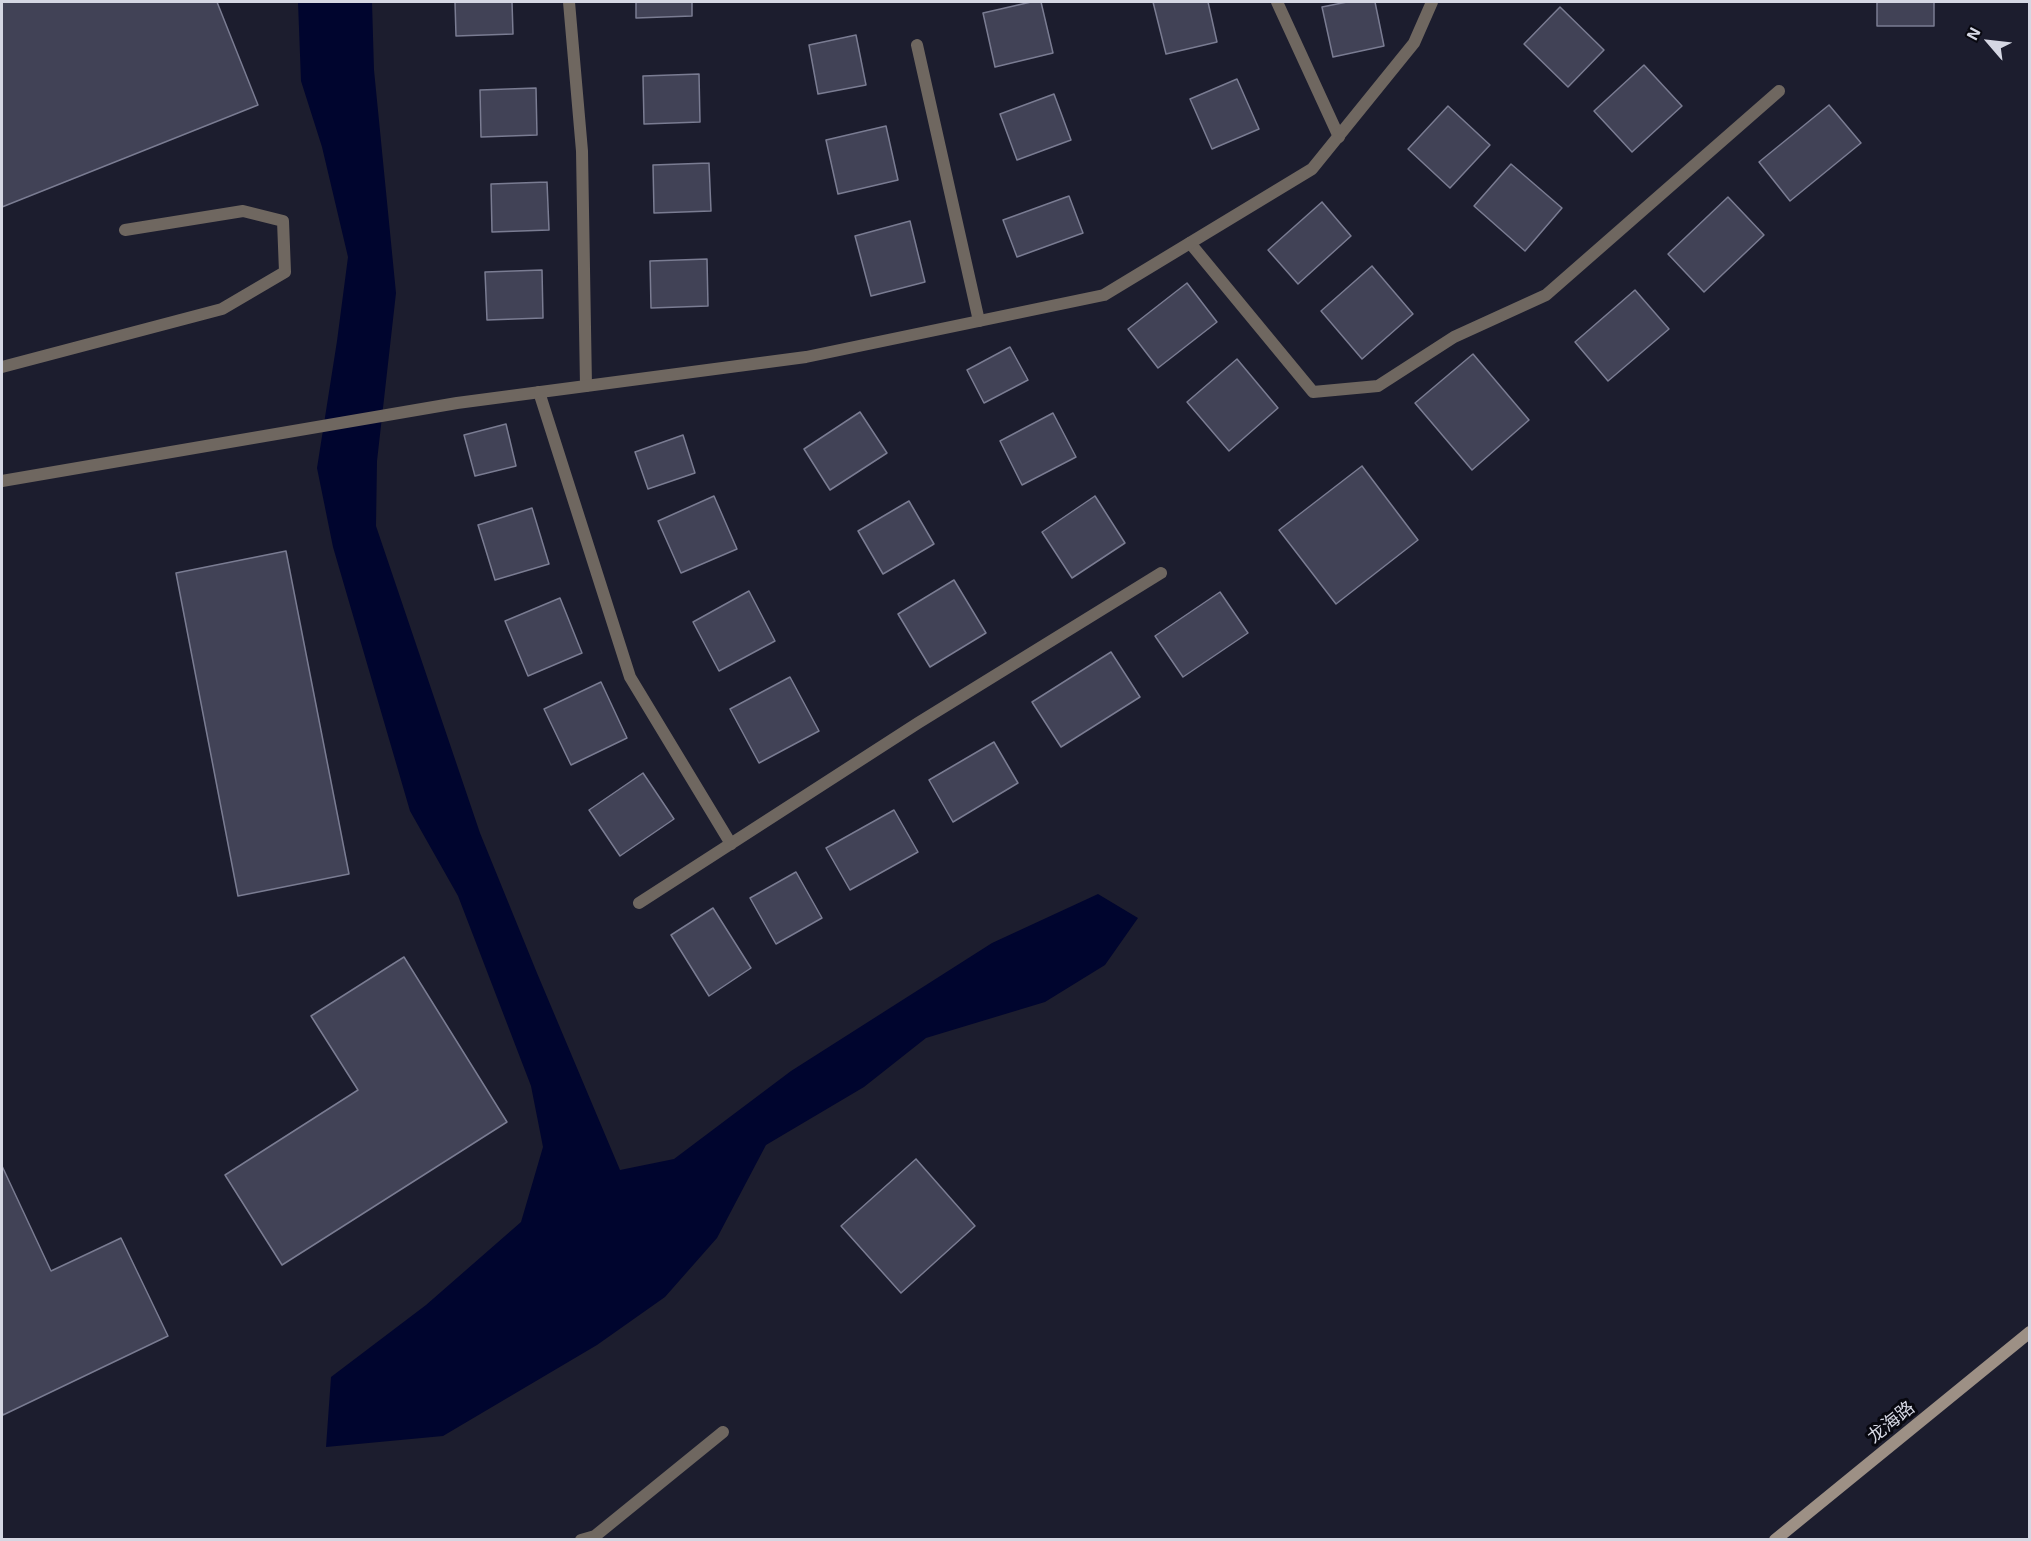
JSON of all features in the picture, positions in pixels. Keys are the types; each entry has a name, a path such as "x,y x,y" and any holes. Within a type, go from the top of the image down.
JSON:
{"street":[{"path":"569,2 582,151 586,386"},
{"path":"1277,2 1339,137"},
{"path":"2,481 457,403 806,357 1104,295 1312,169 1414,43 1432,2"},
{"path":"917,45 980,321"},
{"path":"1190,243 1313,392 1378,386 1454,337 1546,295 1779,91"},
{"path":"2,367 222,309 285,272 283,221 243,211 124,230"},
{"path":"539,392 630,677 731,844"},
{"path":"639,903 918,723 1161,573"},
{"name":"龙海路","path":"1775,1539 2030,1332"},
{"path":"581,1539 595,1536 723,1432"}],"water":[{"path":"298,2 372,2 374,70 396,293 377,461 376,526 480,833 620,1170 674,1159 791,1071 992,943 1098,894 1138,918 1105,965 1045,1002 926,1038 864,1087 766,1145 717,1238 665,1297 597,1345 443,1436 326,1447 331,1377 426,1305 521,1222 543,1147 531,1086 458,896 410,811 333,547 317,468 348,257 322,147 301,81"}],"building":[{"path":"2,2 217,2 258,105 2,207"},
{"path":"455,2 512,2 513,34 456,36"},
{"path":"636,2 692,2 692,16 636,18"},
{"path":"1031,2 1041,2 1053,53 995,67 983,13"},
{"path":"1153,2 1208,2 1217,42 1166,54"},
{"path":"1347,2 1375,2 1384,46 1333,57 1322,7"},
{"path":"1877,2 1934,2 1934,26 1877,26"},
{"path":"1560,7 1604,50 1568,87 1524,44"},
{"path":"856,35 866,85 818,94 809,45"},
{"path":"1644,65 1682,106 1632,152 1594,111"},
{"path":"699,74 700,122 644,124 643,76"},
{"path":"1237,79 1259,129 1212,149 1190,99"},
{"path":"536,88 537,135 481,137 480,90"},
{"path":"1054,94 1071,140 1017,160 1000,114"},
{"path":"1829,105 1861,143 1790,201 1759,162"},
{"path":"1448,106 1490,145 1450,188 1408,149"},
{"path":"886,126 898,180 838,194 826,140"},
{"path":"709,163 711,211 654,213 653,165"},
{"path":"1511,164 1562,208 1525,251 1474,206"},
{"path":"547,182 549,230 492,232 491,184"},
{"path":"1069,196 1083,233 1017,257 1003,220"},
{"path":"1728,197 1764,235 1704,292 1668,254"},
{"path":"1322,202 1351,236 1298,284 1268,250"},
{"path":"910,221 925,282 871,296 855,236"},
{"path":"707,259 708,306 651,308 650,261"},
{"path":"1372,266 1413,314 1362,359 1321,311"},
{"path":"542,270 543,318 487,320 485,272"},
{"path":"1187,283 1217,322 1158,368 1128,329"},
{"path":"1635,290 1669,329 1608,381 1575,342"},
{"path":"1010,347 1028,380 984,403 967,370"},
{"path":"1473,354 1529,420 1472,470 1415,403"},
{"path":"1237,359 1278,408 1229,451 1187,402"},
{"path":"860,412 887,453 830,490 804,449"},
{"path":"1053,413 1076,457 1022,485 1000,441"},
{"path":"506,424 516,466 475,476 464,435"},
{"path":"683,435 695,473 648,489 635,452"},
{"path":"1362,466 1418,540 1336,604 1279,530"},
{"path":"714,496 737,549 681,573 658,521"},
{"path":"1095,496 1125,543 1072,578 1042,532"},
{"path":"909,501 934,544 883,574 858,531"},
{"path":"532,508 549,564 495,580 478,525"},
{"path":"286,551 349,874 238,896 176,573"},
{"path":"954,580 986,633 930,667 898,614"},
{"path":"749,591 775,641 719,671 693,622"},
{"path":"1220,592 1248,633 1183,677 1155,636"},
{"path":"560,598 582,653 528,676 505,621"},
{"path":"1111,652 1140,697 1061,747 1032,702"},
{"path":"790,677 819,731 759,763 730,709"},
{"path":"601,682 627,738 571,765 544,709"},
{"path":"994,742 1018,783 953,822 929,780"},
{"path":"643,773 674,819 620,856 589,810"},
{"path":"894,810 918,852 850,890 826,848"},
{"path":"796,872 822,918 776,944 750,898"},
{"path":"713,908 751,968 709,996 671,935"},
{"path":"404,957 507,1122 282,1265 225,1175 358,1090 311,1016"},
{"path":"916,1159 975,1226 901,1293 841,1226"},
{"path":"2,1166 51,1271 121,1238 168,1336 3,1415 2,1412"}]}
